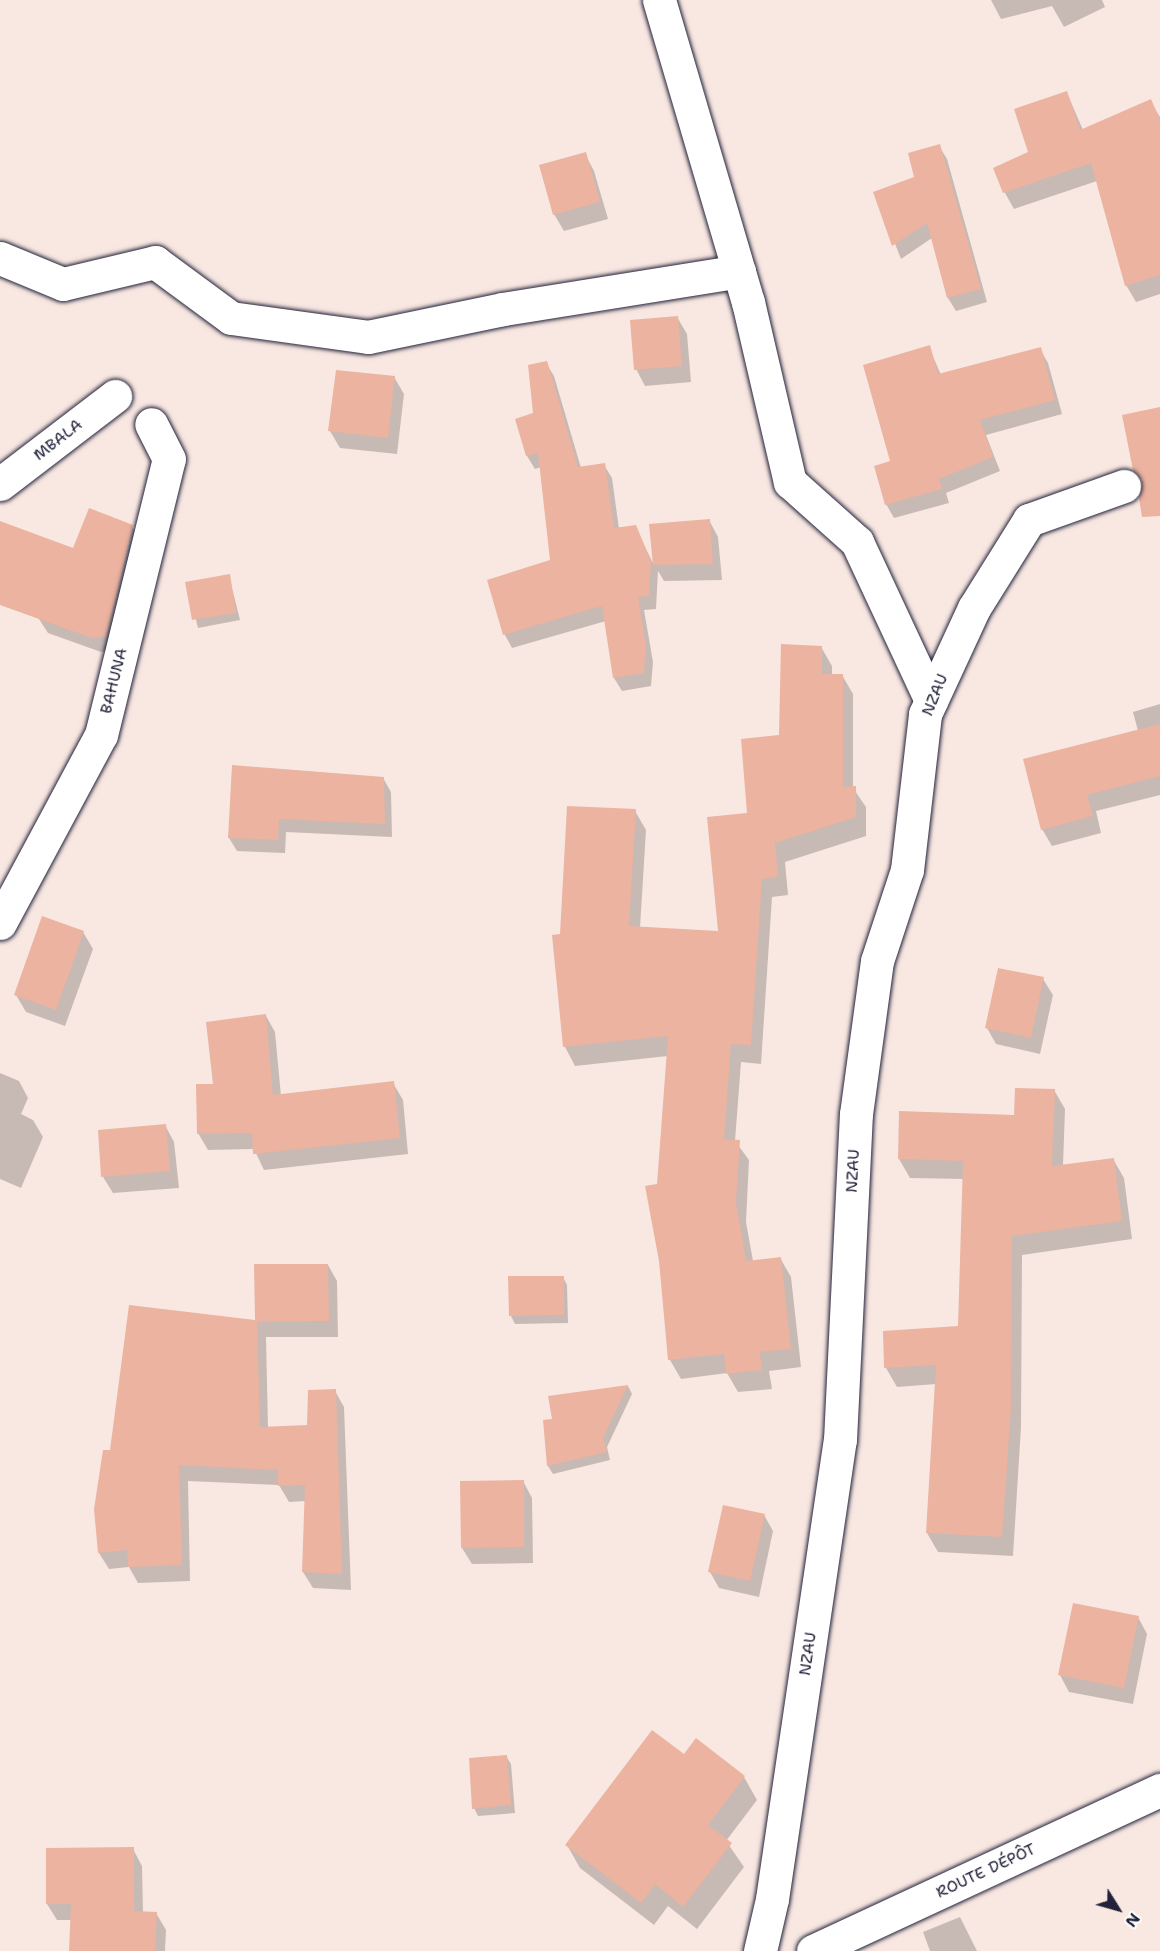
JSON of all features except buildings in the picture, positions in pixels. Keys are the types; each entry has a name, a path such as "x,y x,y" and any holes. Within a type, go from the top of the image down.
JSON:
{"street":[{"path":"659,0 739,271 790,482 857,542 931,701"},
{"path":"0,258 63,284 155,262 231,318 368,337 503,309 739,271"},
{"name":"MBALA","path":"0,484 115,396"},
{"name":"BAHUNA","path":"0,922 101,735 169,459 151,424"},
{"name":"NZAU","path":"760,1951 772,1899 840,1440 856,1114 875,972 907,870 925,714 974,608 1029,520 1124,486"},
{"name":"ROUTE DÉPÔT","path":"813,1951 1160,1790"}]}
